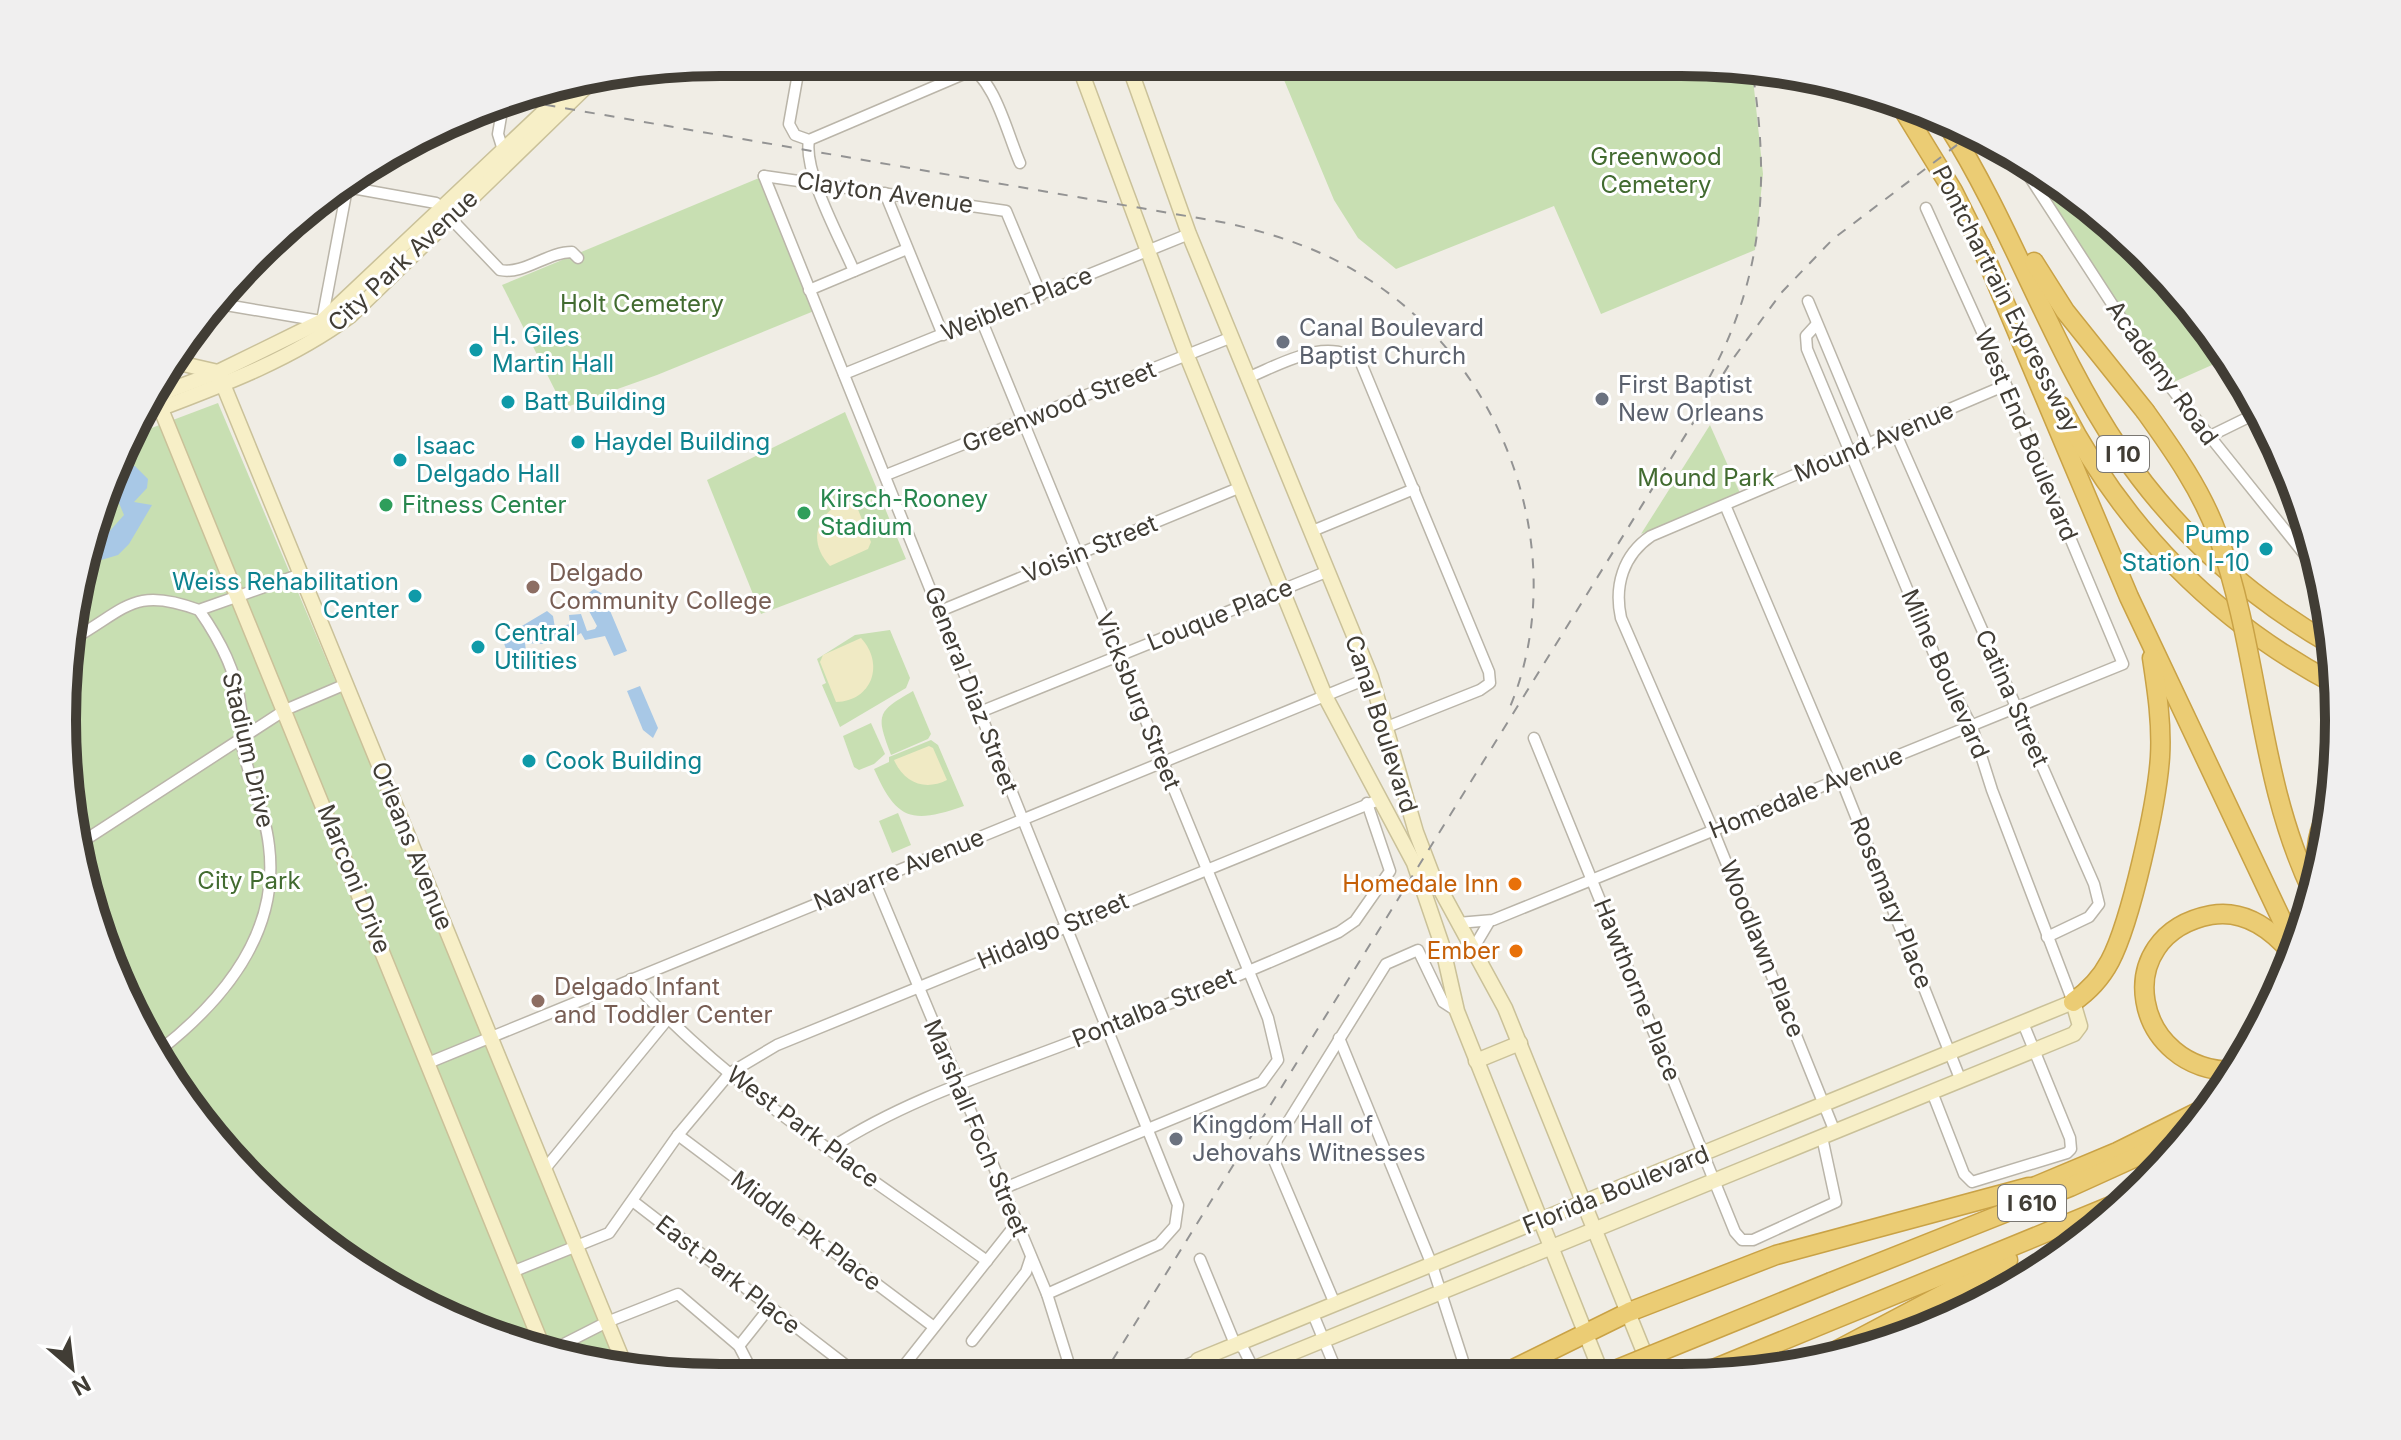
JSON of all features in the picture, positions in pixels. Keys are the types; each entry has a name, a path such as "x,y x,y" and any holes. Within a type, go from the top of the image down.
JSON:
{"highway":[{"name":"Pontchartrain Expressway","path":"1908,118 1953,191 2079,441 2147,538 2188,580 2245,627 2324,677"},
{"name":"Pontchartrain Expressway","path":"1955,137 1992,200 2101,419 2148,487 2178,523 2244,587 2319,636"},
{"path":"1992,200 2065,311 2176,453 2217,534 2238,606 2275,792 2305,877"},
{"path":"1980,244 2147,636 2288,936"},
{"path":"2073,1002 2101,977 2117,945 2151,812 2160,756 2160,717 2147,636"},
{"path":"2221,1070 2213,1070 2174,1053 2155,1032 2145,1002 2146,970 2160,942 2184,923 2218,914 2254,921 2285,943"},
{"path":"1873,1265 2029,1187 2117,1152 2188,1117"},
{"name":"I 610","path":"1632,1364 2056,1193 2167,1143"},
{"path":"1522,1364 1629,1312 1776,1255 2029,1187"},
{"name":"I 610","path":"1730,1362 2094,1214"},
{"path":"1858,1339 2089,1216"}],"street":[{"path":"798,76 789,124 795,135 809,140 959,76"},
{"path":"980,76 990,91 1020,163"},
{"name":"Canal Boulevard","path":"1083,76 1187,356 1325,696 1374,801 1399,831 1429,904 1457,1011 1595,1364"},
{"name":"Canal Boulevard","path":"1133,76 1189,234 1371,677 1416,832 1446,904 1473,949 1520,1043 1649,1364"},
{"name":"City Park Avenue","path":"163,397 178,394 328,325 581,91"},
{"name":"City Park Avenue","path":"446,213 503,150 560,96"},
{"path":"501,115 498,134 503,150"},
{"path":"809,140 807,150 817,184 854,271"},
{"name":"Clayton Avenue","path":"764,176 1006,211 1041,295"},
{"name":"General Diaz Street","path":"764,176 1178,1205 1175,1226 1159,1244 1047,1294"},
{"name":"Academy Road","path":"2032,180 2130,334 2208,437 2303,553"},
{"path":"357,188 430,201 446,213 500,270 510,272 560,252 572,252 578,258"},
{"path":"885,193 943,335"},
{"path":"227,305 328,325 344,198"},
{"name":"West End Boulevard","path":"1926,208 2006,385 2123,664"},
{"name":"Weiblen Place","path":"844,374 1189,234"},
{"path":"809,290 907,249"},
{"path":"1808,301 1868,445"},
{"name":"Vicksburg Street","path":"981,319 1248,970 1277,1051 1274,1069 1262,1082 1147,1129"},
{"name":"Milne Boulevard","path":"1817,324 1806,336 1807,349 1935,656 1972,727 2073,1002 2079,1030"},
{"name":"Greenwood Street","path":"886,475 1232,337"},
{"path":"1247,378 1324,350 1356,359 1370,383 1491,679 1485,687 1387,727"},
{"path":"184,363 217,377"},
{"name":"Orleans Avenue","path":"217,377 301,574 621,1356"},
{"name":"Mound Avenue","path":"1621,618 1618,587 1629,557 1642,542 2006,385"},
{"name":"Marconi Drive","path":"159,403 539,1338"},
{"path":"2208,437 2249,417"},
{"name":"Catina Street","path":"1896,434 2099,904 2089,917 2047,937"},
{"name":"Voisin Street","path":"940,611 1241,487"},
{"path":"1310,532 1414,489"},
{"name":"Rosemary Place","path":"1725,505 1841,779 1961,1081"},
{"name":"Louque Place","path":"980,712 1326,572"},
{"path":"82,634 143,599 174,600 199,610 301,574"},
{"name":"Stadium Drive","path":"165,1046 197,1020 229,986 250,954 270,883 269,846 241,739 241,713 233,673 199,610"},
{"name":"Woodlawn Place","path":"1621,618 1713,830 1825,1104 1829,1134"},
{"name":"Homedale Avenue","path":"1458,923 1489,922 2123,664"},
{"name":"Navarre Avenue","path":"428,1063 1371,677"},
{"path":"87,839 285,710 346,684"},
{"name":"Hawthorne Place","path":"1534,738 1735,1232 1742,1240 1753,1240 1836,1202 1829,1134"},
{"name":"Hidalgo Street","path":"512,1272 609,1233 634,1202 678,1135 730,1073 777,1045 1374,801"},
{"name":"Pontalba Street","path":"831,1148 860,1129 957,1086 1107,1029 1339,932 1355,921 1390,871 1374,801"},
{"name":"Marshall Foch Street","path":"874,880 957,1086 1047,1294 1069,1364"},
{"path":"1473,949 1489,922"},
{"path":"1335,1304 1270,1151 1386,964 1418,950 1443,1002 1457,1011"},
{"name":"West Park Place","path":"631,979 667,1020 730,1073 987,1261"},
{"name":"Florida Boulevard","path":"1189,1364 2073,1002"},
{"path":"544,1170 667,1020"},
{"path":"1932,1092 1964,1174 1972,1182 2062,1156 2071,1149 2023,1023"},
{"name":"Florida Boulevard","path":"1263,1364 1961,1081 2079,1030"},
{"path":"1339,1038 1432,1265 1464,1364"},
{"path":"1476,1061 1520,1043"},
{"path":"1002,1189 1147,1129"},
{"name":"Middle Pk Place","path":"678,1135 934,1327"},
{"name":"East Park Place","path":"634,1202 844,1364"},
{"path":"905,1364 1016,1224"},
{"path":"1480,1245 1491,1271"},
{"path":"972,1341 1026,1272 1031,1257"},
{"path":"1200,1259 1235,1344 1243,1348 1251,1364"},
{"path":"1370,1290 1381,1316"},
{"path":"563,1344 607,1322 678,1294 739,1346 748,1364"},
{"path":"739,1346 770,1307"},
{"path":"1313,1314 1333,1364"},
{"path":"1198,1360 1200,1364"}],"green space":[{"name":"Greenwood Cemetery","path":"1282,76 1681,76 1753,81 1763,174 1755,250 1601,314 1554,206 1396,269 1358,238 1334,200"},
{"name":"Holt Cemetery","path":"759,178 814,311 657,375 564,408 502,285"},
{"path":"2032,181 2073,209 2136,265 2165,295 2217,363 2167,385"},
{"name":"City Park","path":"218,403 621,1356 553,1342 474,1315 398,1278 328,1231 295,1204 236,1145 185,1078 142,1005 110,927 88,846 77,762 76,720 77,678 88,594 110,513 144,431"},
{"name":"Kirsch-Rooney Stadium","path":"845,412 906,559 761,614 707,480"},
{"name":"Mound Park","path":"1710,425 1740,493 1641,534"},
{"path":"890,630 910,678 906,688 840,727 822,685 826,683 817,659 855,635"},
{"path":"913,691 931,734 928,739 891,755 882,716 892,704"},
{"path":"871,723 885,754 874,764 859,770 854,767 843,736"},
{"path":"931,740 938,745 964,806 931,815 908,814 890,799 874,769 889,762 889,757"},
{"path":"898,813 911,845 892,853 879,821"}],"sand":[{"path":"844,502 855,502 871,542 868,549 830,566 819,548 818,530 826,514"},
{"path":"861,638 872,659 871,679 858,695 836,702 820,662 823,655"},
{"path":"929,746 933,748 947,780 923,785 903,774 894,760"}],"water":[{"path":"128,466 135,466 148,479 147,488 134,502 152,505 129,544 118,555 96,562 104,534 124,515 119,503 114,502 125,474"},
{"path":"594,589 603,594 627,651 614,656 605,636 585,640 581,633 573,638 570,634 563,638 550,634 543,644 525,643 526,651 517,660 509,653 504,643 505,636 547,611 553,616 555,628 570,624 569,615 581,614 587,631 595,629 597,626 582,598"},
{"path":"640,686 658,728 653,738 643,730 627,691"}],"railway":[{"path":"1709,378 1741,303 1752,265 1758,227 1761,150 1754,81"},
{"path":"536,103 1227,223 1300,245 1368,279 1416,316 1457,361 1490,413 1514,469 1529,528 1534,588 1528,649 1510,707"},
{"path":"1110,1364 1732,360 1782,292 1833,239 1963,141"}],"place":[{"name":"Canal Boulevard Baptist Church","path":"1283,342"},
{"name":"H. Giles Martin Hall","path":"476,350"},
{"name":"First Baptist New Orleans","path":"1602,399"},
{"name":"Batt Building","path":"508,402"},
{"name":"Haydel Building","path":"578,442"},
{"name":"Isaac Delgado Hall","path":"400,460"},
{"name":"Fitness Center","path":"386,505"},
{"name":"Kirsch-Rooney Stadium","path":"804,513"},
{"name":"Pump Station I-10","path":"2266,549"},
{"name":"Delgado Community College","path":"533,587"},
{"name":"Weiss Rehabilitation Center","path":"415,596"},
{"name":"Central Utilities","path":"478,647"},
{"name":"Cook Building","path":"529,761"},
{"name":"Homedale Inn","path":"1515,884"},
{"name":"Ember","path":"1516,951"},
{"name":"Delgado Infant and Toddler Center","path":"538,1001"},
{"name":"Kingdom Hall of Jehovahs Witnesses","path":"1176,1139"}]}
